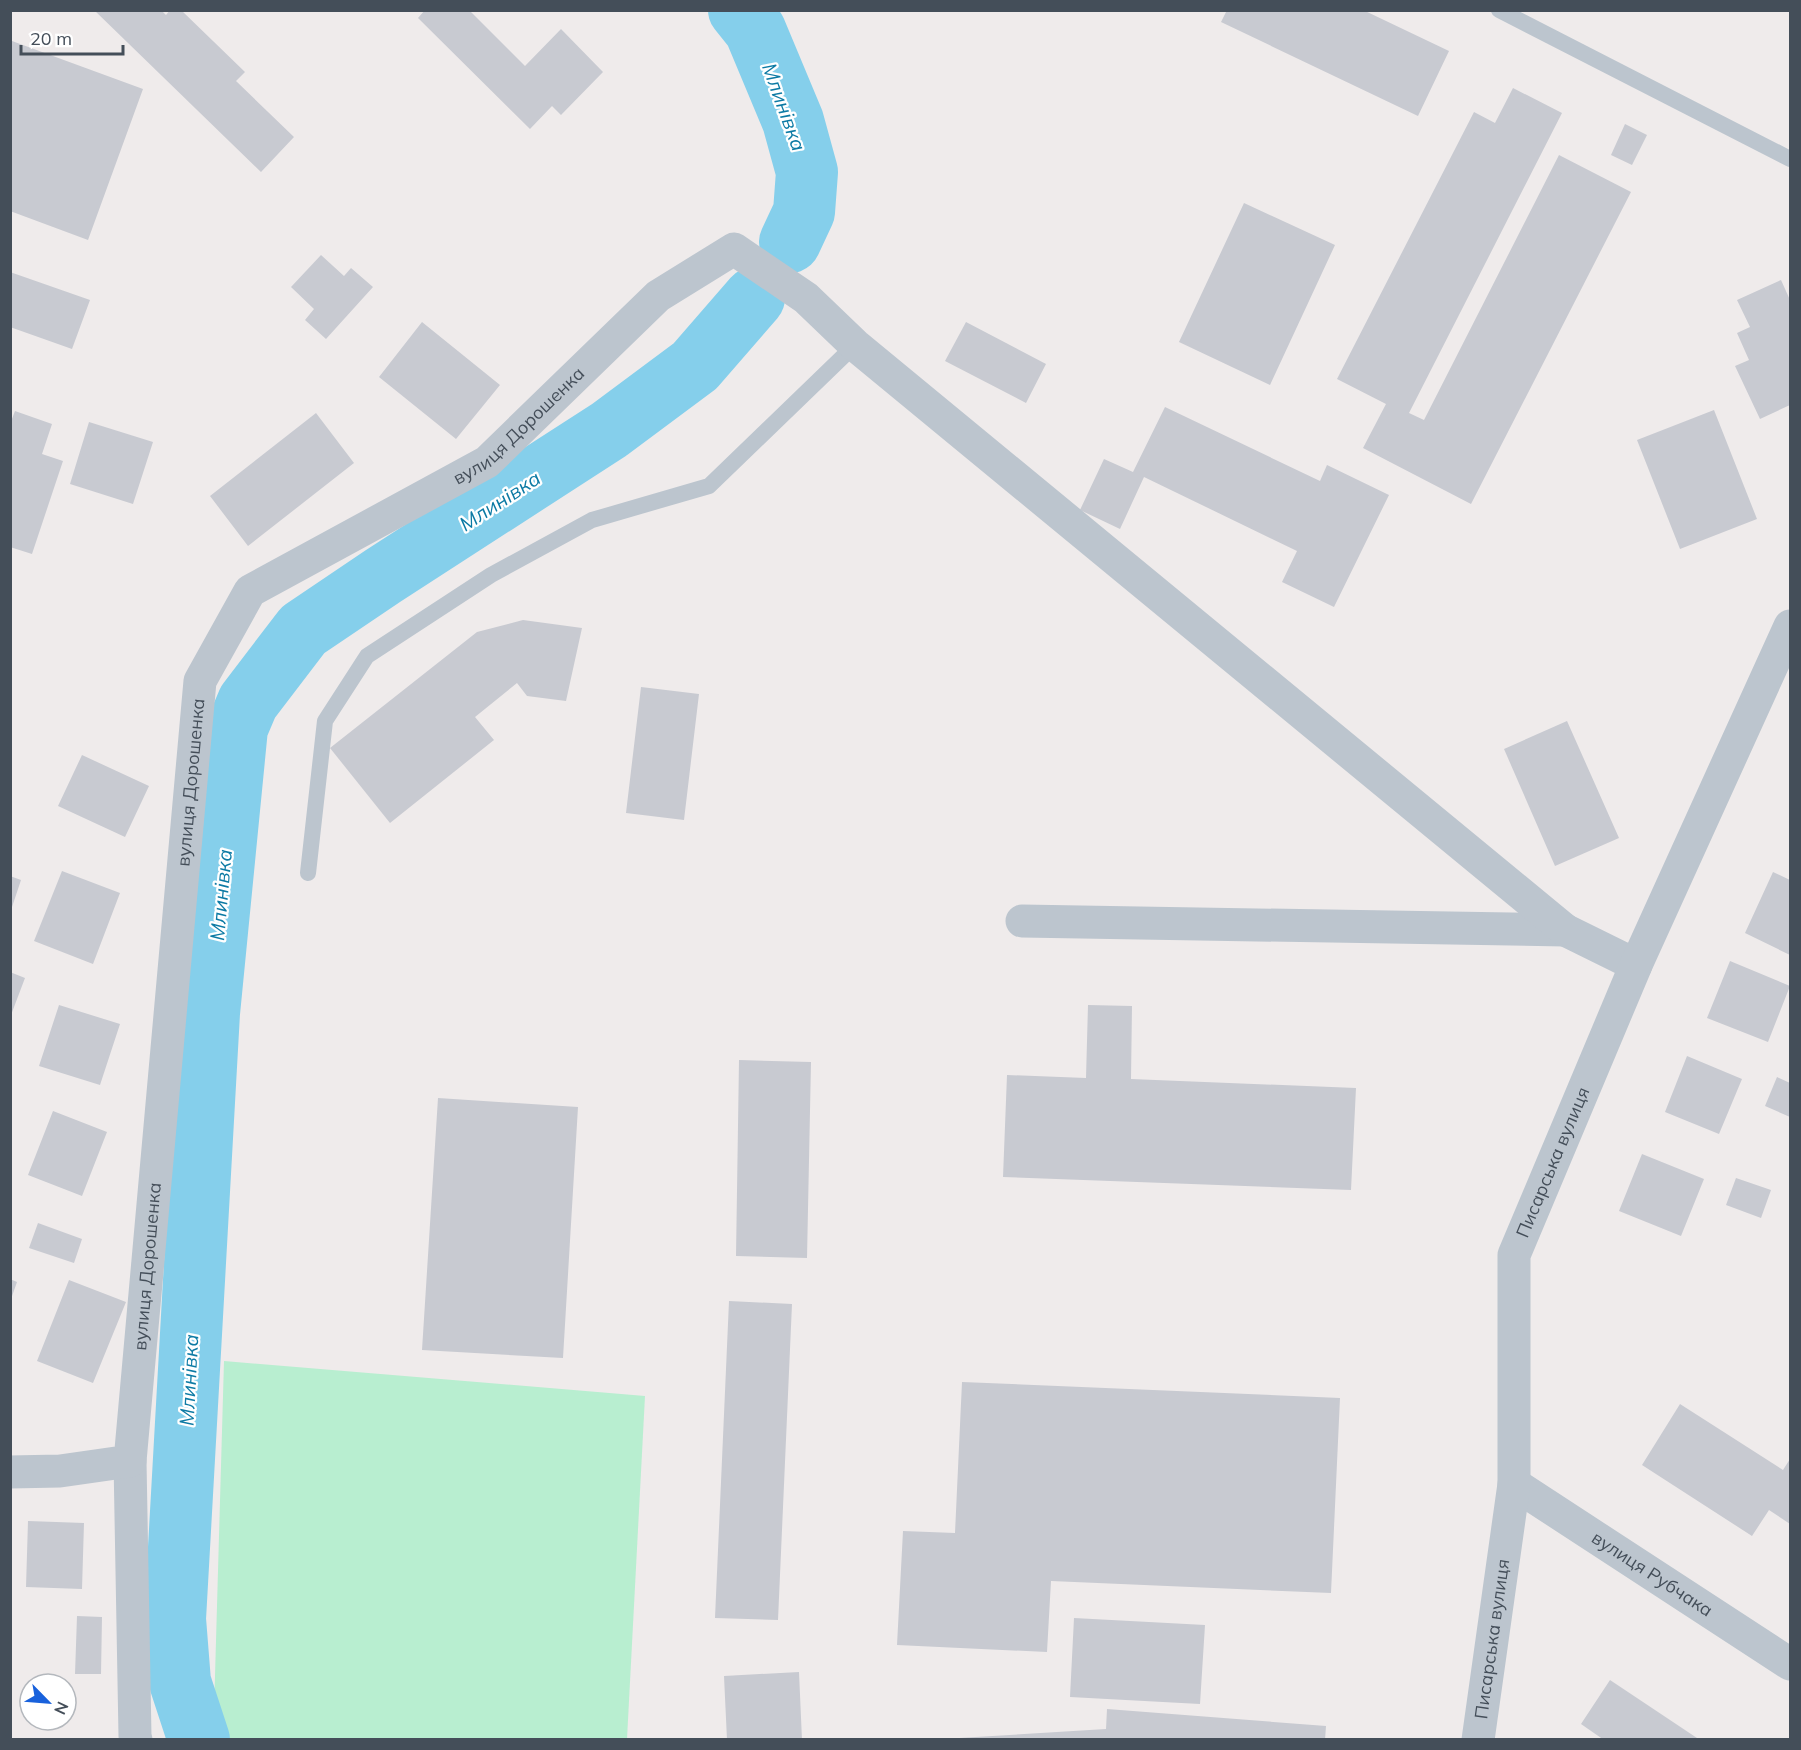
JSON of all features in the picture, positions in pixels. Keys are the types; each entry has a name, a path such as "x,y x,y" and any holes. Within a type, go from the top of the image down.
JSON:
{"street":[{"name":"вулиця Дорошенка","path":"136,1740 130,1461 200,681 250,591 487,462 658,296 734,249 806,298 855,345"},
{"path":"855,345 1565,930 1636,965"},
{"name":"Писарська вулиця","path":"1478,1740 1514,1484 1514,1255 1636,965 1791,626"},
{"path":"1022,921 1565,930"},
{"path":"10,1472 60,1471 130,1461"},
{"name":"вулиця Рубчака","path":"1514,1484 1791,1665"}],"lane":[{"path":"1499,10 1791,159"},
{"path":"308,873 325,721 367,656 491,574 592,520 710,486 855,345"}],"green space":[{"path":"224,1361 645,1396 627,1739 224,1739 214,1711"}],"building":[{"path":"94,10 161,10 166,15 170,10 181,10 245,72 236,81 294,137 261,172"},
{"path":"425,10 469,10 525,66 561,29 603,72 561,115 552,106 530,129 418,18"},
{"path":"1227,10 1363,10 1449,51 1418,116 1221,22"},
{"path":"12,41 143,89 88,240 10,211 10,46"},
{"path":"1513,88 1562,113 1409,413 1424,420 1559,155 1631,192 1471,504 1363,448 1386,404 1337,379 1474,112 1495,123"},
{"path":"1625,124 1647,135 1632,165 1611,155"},
{"path":"1244,203 1335,245 1270,385 1179,342"},
{"path":"321,255 344,276 351,268 373,287 326,339 305,320 314,309 291,287"},
{"path":"10,272 90,300 72,349 10,327"},
{"path":"1781,280 1790,300 1790,405 1760,419 1735,366 1749,360 1737,333 1750,327 1737,300"},
{"path":"422,322 500,385 456,439 379,377"},
{"path":"966,322 1046,364 1026,403 945,361"},
{"path":"1165,407 1320,481 1327,465 1389,495 1334,607 1282,582 1297,551 1144,477 1120,529 1080,510 1104,459 1133,472"},
{"path":"1714,410 1757,519 1680,549 1637,440"},
{"path":"15,411 52,424 42,454 63,461 32,554 10,547 10,424"},
{"path":"316,413 354,463 248,546 210,496"},
{"path":"89,422 153,442 133,504 70,484"},
{"path":"523,620 582,628 566,701 527,696 517,683 475,717 494,740 390,823 330,748 477,632"},
{"path":"641,687 699,694 684,820 626,813"},
{"path":"1567,721 1619,838 1555,866 1504,749"},
{"path":"82,755 149,786 125,837 58,806"},
{"path":"62,871 120,893 93,964 34,941"},
{"path":"1773,872 1790,880 1790,955 1745,933"},
{"path":"10,876 21,880 11,910 10,910"},
{"path":"1730,961 1790,986 1768,1042 1707,1018"},
{"path":"10,972 25,978 11,1015 10,1015"},
{"path":"59,1005 120,1024 100,1085 39,1066"},
{"path":"1088,1005 1132,1006 1131,1079 1356,1088 1351,1190 1003,1177 1007,1075 1086,1078"},
{"path":"1687,1056 1742,1079 1719,1134 1665,1112"},
{"path":"739,1060 811,1062 807,1258 736,1256"},
{"path":"1777,1077 1790,1083 1790,1117 1765,1106"},
{"path":"438,1098 578,1107 563,1358 422,1350"},
{"path":"53,1111 107,1132 82,1196 28,1175"},
{"path":"1642,1154 1704,1179 1681,1236 1619,1211"},
{"path":"1736,1178 1771,1190 1761,1218 1726,1205"},
{"path":"38,1223 82,1239 74,1263 29,1248"},
{"path":"10,1279 17,1282 11,1299 10,1299"},
{"path":"69,1280 126,1302 93,1383 37,1361"},
{"path":"729,1301 792,1304 778,1620 715,1618"},
{"path":"962,1382 1340,1398 1331,1593 1051,1581 1047,1652 897,1645 903,1531 955,1533"},
{"path":"1680,1404 1783,1470 1790,1459 1790,1524 1769,1510 1752,1536 1642,1465"},
{"path":"28,1521 84,1523 82,1589 26,1587"},
{"path":"77,1616 102,1617 101,1674 75,1672"},
{"path":"1074,1618 1205,1625 1200,1704 1070,1697"},
{"path":"799,1672 802,1740 727,1740 724,1676"},
{"path":"1610,1680 1700,1740 1604,1740 1581,1724"},
{"path":"1107,1709 1326,1726 1325,1740 959,1740 959,1738 1106,1729"}],"waterway":[{"name":"Млинівка","path":"739,10 755,30 793,121 807,172 804,212 790,242"},
{"name":"Млинівка","path":"199,1740 180,1682 175,1619 209,1013 237,728 248,702 303,630 609,430 695,366 754,298"}]}
